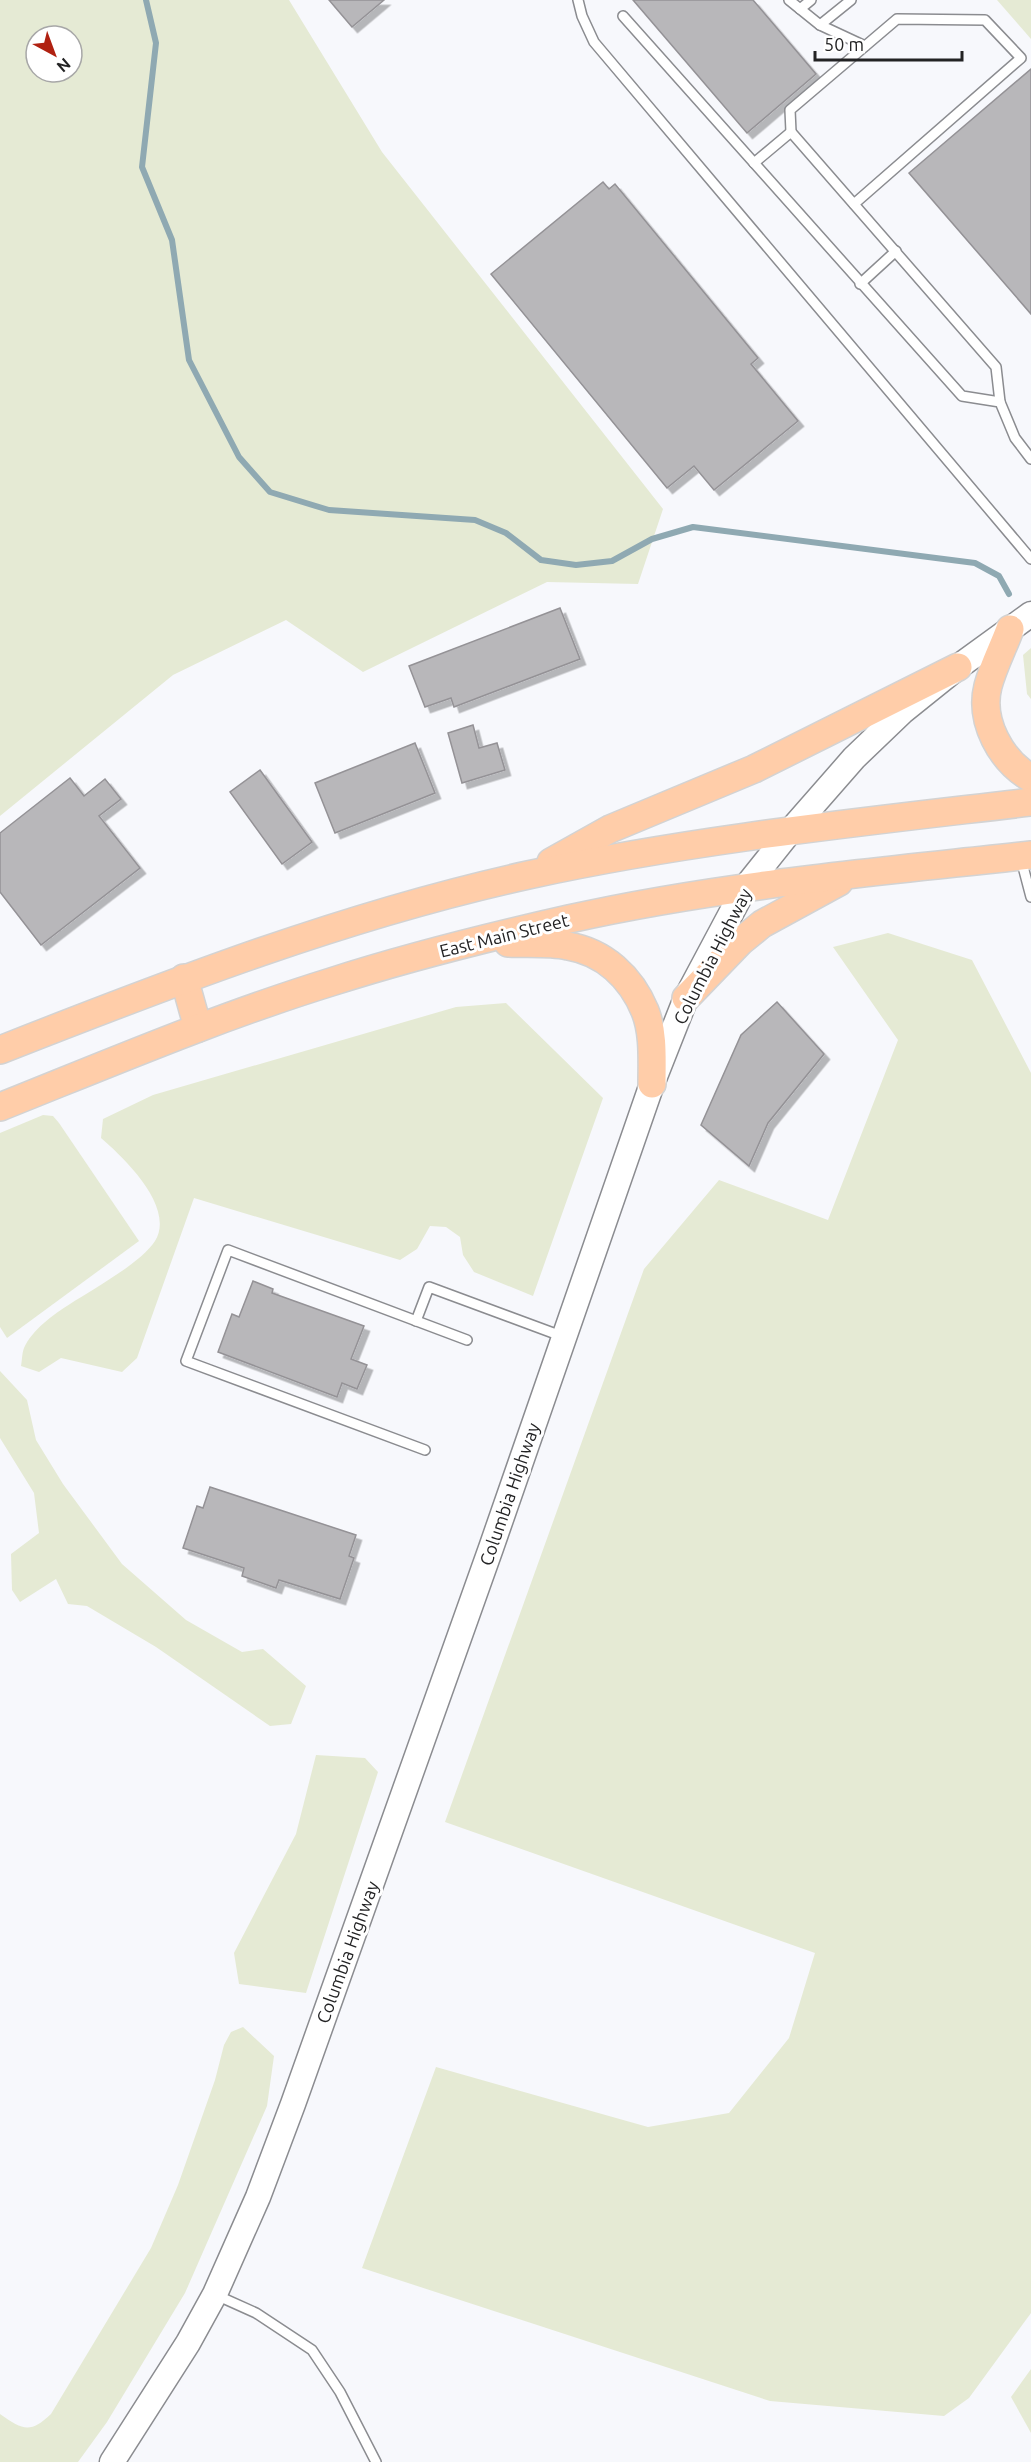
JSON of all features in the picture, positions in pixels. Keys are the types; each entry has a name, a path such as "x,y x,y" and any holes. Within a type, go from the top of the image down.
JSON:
{"main road":[{"name":"Columbia Highway","path":"112,2462 188,2343 215,2294 258,2197 293,2104 652,1084 686,998 744,889 791,830 854,758 902,712 957,667 1020,622"},
{"path":"1020,622 988,687 987,714 995,740 1003,753 1013,765 1031,778"},
{"path":"526,876 610,830 754,769 957,667"},
{"path":"0,1050 184,978 356,920 526,876 664,848 791,830 1031,802"},
{"name":"East Main Street","path":"0,1107 198,1028 332,981 474,941 571,918 673,899 853,875 1026,856"},
{"path":"686,998 740,942 762,924 853,875"},
{"path":"474,941 567,945 594,953 617,969 632,986 645,1012 651,1043 652,1084"},
{"path":"184,978 198,1028"}],"lane":[{"path":"578,0 582,16 594,42 1031,559"},
{"path":"789,0 820,25 865,46"},
{"path":"800,9 811,0"},
{"path":"820,25 850,0"},
{"path":"623,16 962,396 1000,402"},
{"path":"854,204 1021,58 985,20 897,19 790,110 791,132 996,367 1000,402 1015,438 1031,459"},
{"path":"754,163 791,132"},
{"path":"860,284 896,251"},
{"path":"1026,856 1031,897"},
{"path":"425,1450 186,1361 228,1250 467,1340"},
{"path":"416,1321 429,1287 564,1337"},
{"path":"215,2294 256,2313 312,2350 340,2392 376,2462"}],"green space":[{"path":"0,0 289,0 382,152 663,509 638,584 547,582 363,672 286,620 173,675 0,816"},
{"path":"997,0 1031,0 1031,39"},
{"path":"1031,648 1031,699 1027,694 1023,655"},
{"path":"888,933 972,960 1031,1073 1031,2313 969,2398 944,2416 770,2401 362,2268 436,2067 648,2127 729,2113 789,2038 815,1953 445,1822 644,1269 719,1180 828,1220 898,1040 833,947"},
{"path":"506,1003 603,1098 533,1296 474,1272 463,1255 460,1237 446,1227 430,1226 417,1249 400,1260 194,1198 137,1358 122,1372 61,1358 39,1372 21,1366 24,1348 44,1323 139,1258 155,1241 160,1228 159,1213 144,1184 122,1157 101,1138 103,1119 153,1095 456,1007"},
{"path":"43,1115 53,1116 59,1123 139,1241 7,1338 0,1327 0,1133"},
{"path":"0,1371 27,1400 36,1440 63,1484 122,1564 186,1620 242,1652 263,1649 306,1686 291,1724 270,1726 156,1647 87,1606 68,1604 56,1579 20,1602 12,1590 11,1554 39,1533 34,1493 0,1438"},
{"path":"316,1755 365,1758 378,1772 306,1993 239,1984 234,1953 296,1834"},
{"path":"243,2027 274,2056 267,2106 185,2293 107,2422 78,2462 0,2462 0,2414 26,2428 37,2425 51,2414 151,2248 178,2185 215,2080 224,2045 231,2032"},
{"path":"1031,2369 1031,2433 1011,2397"}],"building":[{"path":"329,0 384,0 352,27"},
{"path":"633,0 753,0 816,74 747,133"},
{"path":"1031,69 1031,314 909,173"},
{"path":"603,182 609,189 615,184 758,358 751,364 798,421 714,490 694,466 667,488 491,274"},
{"path":"560,608 580,659 454,707 451,698 425,707 409,666"},
{"path":"473,725 479,748 497,743 505,770 462,783 448,733"},
{"path":"415,743 435,793 335,833 315,783"},
{"path":"260,770 312,842 282,864 230,792"},
{"path":"70,778 84,796 105,779 121,799 99,816 140,868 41,945 0,892 0,833"},
{"path":"777,1002 824,1054 768,1123 749,1166 701,1125 741,1035"},
{"path":"253,1281 273,1289 272,1293 364,1326 351,1359 367,1365 357,1389 342,1383 337,1397 218,1352 232,1314 239,1317"},
{"path":"210,1487 356,1535 349,1556 354,1558 340,1599 279,1580 276,1588 242,1576 244,1568 183,1548 197,1506 203,1508"}],"waterway":[{"path":"146,0 156,43 142,167 172,240 189,360 239,457 270,492 329,510 475,520 506,533 541,560 576,565 612,561 652,539 693,527 975,563 999,576 1009,594"}]}
